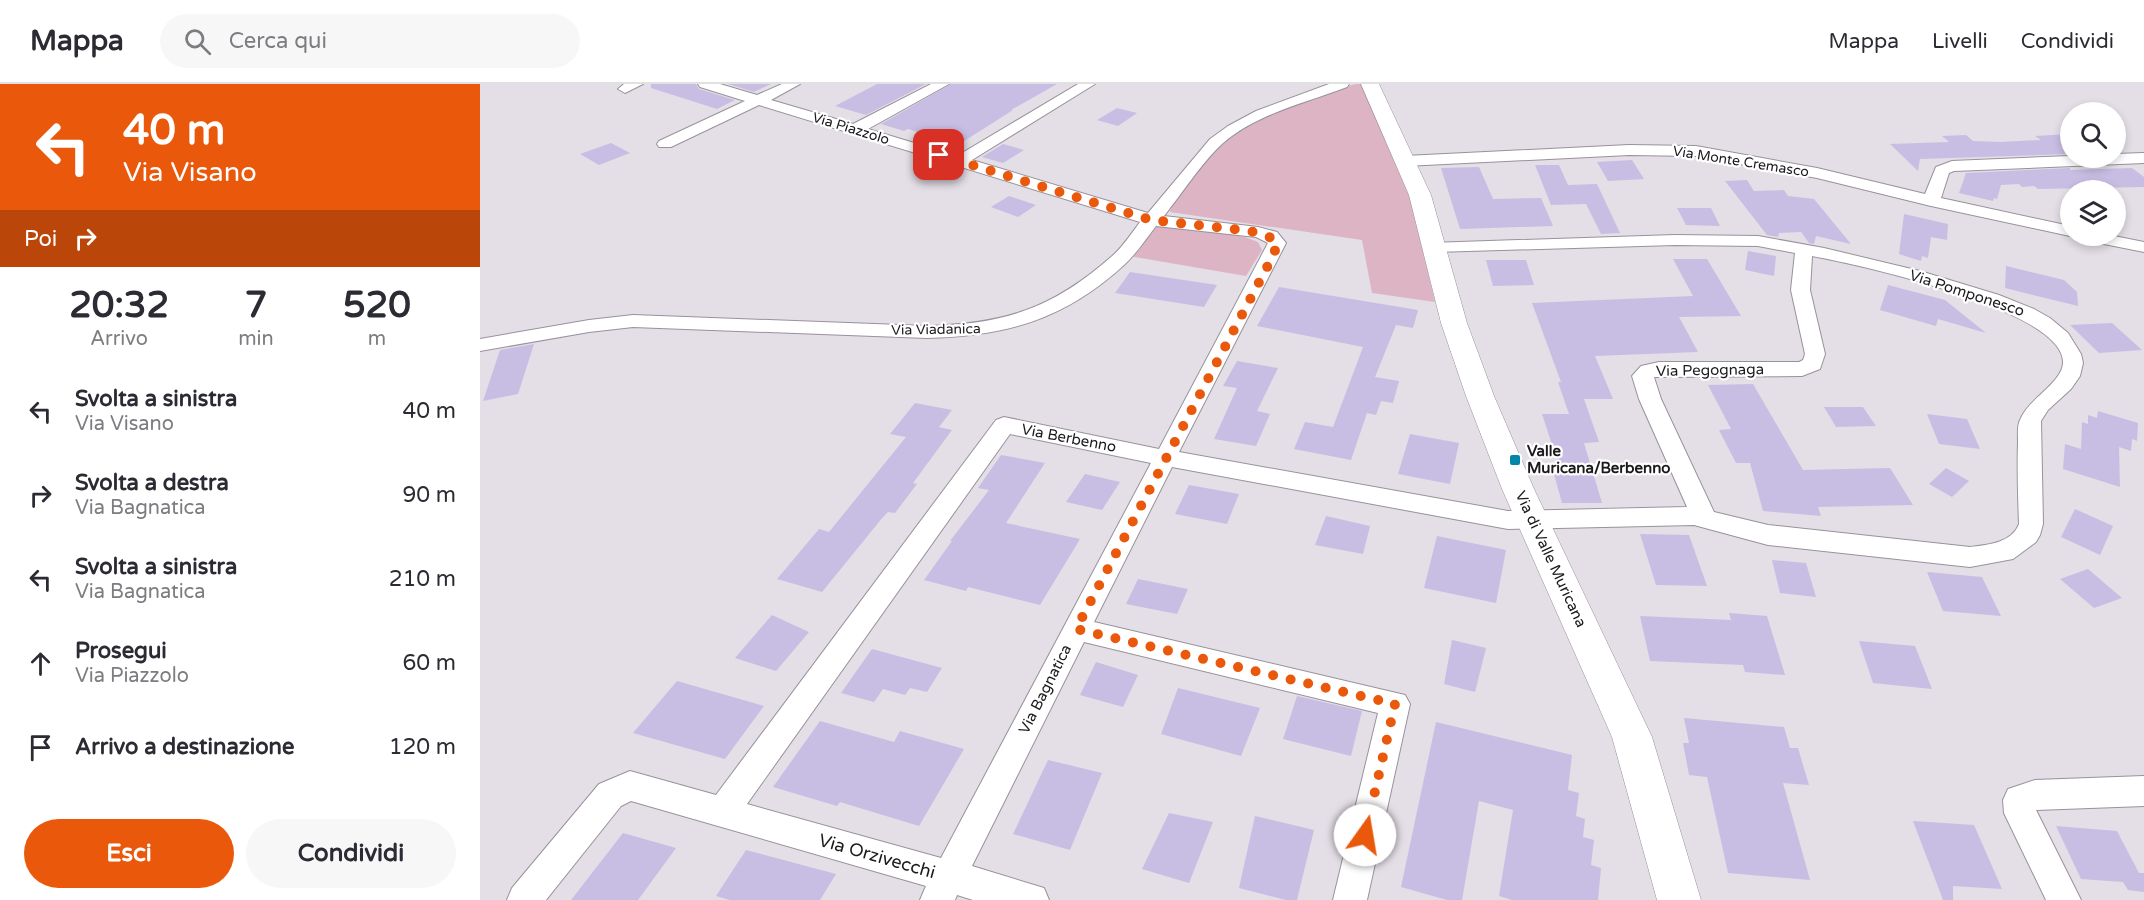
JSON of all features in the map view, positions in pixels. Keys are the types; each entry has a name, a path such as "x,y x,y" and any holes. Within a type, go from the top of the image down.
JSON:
{"street":[{"name":"Via Piazzolo","path":"705,84 1151,220"},
{"path":"664,144 793,84"},
{"path":"856,129 942,84"},
{"path":"960,161 1088,84"},
{"name":"Via Viadanica","path":"480,345 589,326 633,321 927,332 969,331 998,327 1018,321 1050,308 1096,278 1130,249 1206,150 1233,129 1261,114 1342,84"},
{"name":"Via di Valle Muricana","path":"1370,84 1420,195 1454,323 1476,386 1533,521 1632,737 1679,900"},
{"name":"Via Monte Cremasco","path":"1405,161 1667,149 1696,151 1743,159 1807,178 1931,201"},
{"path":"2060,229 1931,201 1942,170 1952,166 2144,158"},
{"name":"Via Bagnatica","path":"943,889 1165,458 1264,273 1277,243 1270,236 1258,232 1151,220"},
{"name":"Via Pomponesco","path":"1435,247 1723,239 1758,241 1805,249 1913,274 1992,298 2038,318 2064,341 2072,358 2069,376 2040,405 2030,421 2030,529 2023,540 2004,552 1970,557 1768,535 1740,530 1704,517 1662,514 1533,521"},
{"path":"2126,243 2144,247"},
{"name":"Via Pegognaga","path":"1704,517 1650,399 1643,376 1648,371 1659,369 1802,369 1812,365 1815,361 1815,354 1798,288 1799,268 1805,249"},
{"name":"Via Berbenno","path":"723,811 1004,425 1165,458 1500,519 1533,521"},
{"path":"1076,629 1395,704 1350,900"},
{"name":"Via Orzivecchi","path":"524,900 610,795 630,786 723,811 943,889 1032,900"},
{"path":"2064,900 2020,813 2019,800 2035,795 2144,791"}],"shaded area":[{"path":"1355,84 1361,84 1407,185 1435,302 1372,293 1362,240 1170,212 1181,191 1206,160 1243,130 1285,109"},
{"path":"1157,223 1245,237 1258,242 1262,250 1246,276 1129,256"}],"building":[{"path":"651,84 696,84 699,89 735,100 717,109 651,88"},
{"path":"728,84 771,84 754,92"},
{"path":"877,84 926,84 866,115 835,106"},
{"path":"951,84 1057,84 1011,110 1013,110 958,145 908,129 904,131 881,124"},
{"path":"1117,108 1137,113 1118,126 1097,120"},
{"path":"1966,135 1973,141 2041,140 2035,136 2060,135 2060,154 1920,159 1918,171 1890,144 1949,142 1942,136"},
{"path":"611,143 630,153 599,165 580,154"},
{"path":"1003,144 1024,150 1003,163 982,157"},
{"path":"1632,160 1644,179 1608,181 1597,162"},
{"path":"1535,165 1559,165 1568,185 1597,184 1620,233 1601,234 1586,204 1551,205"},
{"path":"1479,167 1493,199 1541,198 1553,226 1460,229 1441,168"},
{"path":"2070,168 2070,170 2132,168 2144,177 2144,187 2126,187 2126,180 2060,180 2060,189 2038,189 2034,186 2022,187 2019,184 2001,185 1997,199 1994,198 1993,201 1959,193 1966,173"},
{"path":"1747,180 1754,191 1784,190 1788,196 1814,199 1851,244 1816,236 1814,244 1809,243 1801,232 1779,233 1778,237 1767,235 1725,181"},
{"path":"1009,196 1036,205 1018,217 991,207"},
{"path":"1677,208 1711,208 1720,226 1686,225"},
{"path":"1904,214 1948,224 1947,240 1931,237 1928,258 1922,256 1921,261 1899,254"},
{"path":"1748,251 1776,256 1774,276 1745,270"},
{"path":"1673,259 1707,259 1741,316 1679,317 1698,352 1595,356 1613,399 1584,399 1599,442 1584,443 1602,503 1562,503 1551,463 1558,463 1542,414 1569,414 1558,382 1561,382 1532,303 1693,296"},
{"path":"1486,260 1526,260 1534,285 1493,286"},
{"path":"2006,266 2064,280 2077,292 2078,306 2005,288"},
{"path":"1130,272 1217,285 1204,307 1115,293"},
{"path":"1888,285 1945,300 1986,333 1938,319 1936,326 1880,310"},
{"path":"1279,287 1418,310 1413,328 1396,325 1375,377 1399,381 1393,403 1381,401 1376,415 1367,413 1351,460 1294,449 1305,422 1333,427 1363,347 1257,326"},
{"path":"2112,323 2142,350 2099,353 2070,325"},
{"path":"534,344 518,394 483,401 500,350"},
{"path":"1237,361 1278,368 1257,411 1270,414 1256,446 1214,439 1237,388 1223,386"},
{"path":"1753,384 1803,470 1890,468 1913,505 1818,507 1821,516 1763,511 1750,463 1736,463 1719,430 1731,429 1708,385"},
{"path":"915,403 952,410 939,427 952,430 913,483 917,484 895,513 888,512 883,517 822,592 777,579 819,529 829,532 906,437 890,434"},
{"path":"1824,407 1863,407 1876,426 1836,427"},
{"path":"2098,411 2138,423 2137,441 2132,439 2131,451 2119,447 2120,487 2063,469 2065,444 2081,449 2082,422 2088,424 2088,415 2097,418"},
{"path":"1927,414 1967,419 1980,449 1939,444"},
{"path":"1410,434 1459,443 1450,484 1398,474"},
{"path":"1001,455 1045,463 1006,523 1080,539 1040,605 968,587 966,591 924,580 989,490 978,488"},
{"path":"1946,468 1969,481 1952,497 1929,484"},
{"path":"1085,474 1120,482 1102,510 1066,502"},
{"path":"1189,485 1239,494 1227,524 1175,514"},
{"path":"2075,509 2113,526 2100,555 2061,537"},
{"path":"1326,516 1370,526 1363,554 1315,545"},
{"path":"1640,534 1689,535 1707,586 1656,585"},
{"path":"1437,536 1506,550 1496,603 1424,588"},
{"path":"1772,560 1806,563 1816,597 1780,593"},
{"path":"2088,569 2122,598 2094,608 2060,579"},
{"path":"1927,572 1982,577 2001,616 1943,611"},
{"path":"1138,579 1188,589 1177,614 1126,604"},
{"path":"1729,613 1767,616 1785,675 1745,672 1743,665 1650,661 1640,616 1731,620"},
{"path":"772,615 809,632 776,671 735,658"},
{"path":"1452,640 1486,648 1475,692 1444,684"},
{"path":"1859,641 1915,646 1932,689 1873,683"},
{"path":"872,649 942,668 927,692 910,688 905,695 883,689 874,702 841,693"},
{"path":"1096,662 1138,675 1123,707 1080,695"},
{"path":"677,681 764,706 725,759 633,733"},
{"path":"1178,688 1260,708 1241,756 1161,734"},
{"path":"1297,696 1362,711 1351,756 1283,739"},
{"path":"1684,718 1784,727 1790,748 1798,748 1809,785 1783,783 1810,880 1728,873 1707,777 1689,775 1683,743 1689,743"},
{"path":"820,721 894,742 900,731 964,749 919,826 840,802 837,806 773,787"},
{"path":"1436,722 1572,755 1568,790 1579,793 1576,816 1585,819 1583,837 1594,840 1591,865 1601,868 1598,900 1512,900 1499,896 1513,810 1479,801 1462,900 1447,900 1401,887"},
{"path":"1048,760 1102,773 1070,850 1013,834"},
{"path":"1169,813 1213,822 1189,883 1142,869"},
{"path":"1255,816 1314,830 1297,900 1286,900 1239,888"},
{"path":"1913,821 1974,825 2002,889 1953,886 1953,900 1943,900"},
{"path":"2056,826 2117,831 2139,873 2144,873 2144,892 2128,890 2123,882 2081,879"},
{"path":"623,833 676,848 638,900 571,900"},
{"path":"746,850 836,874 820,900 730,900 716,896"}],"place":[{"name":"Valle Muricana/Berbenno","path":"1515,460"}],"route":[{"path":"939,155 1151,220 1250,231 1275,239 1277,243 1274,254 1076,629 1395,704 1365,835"}]}
